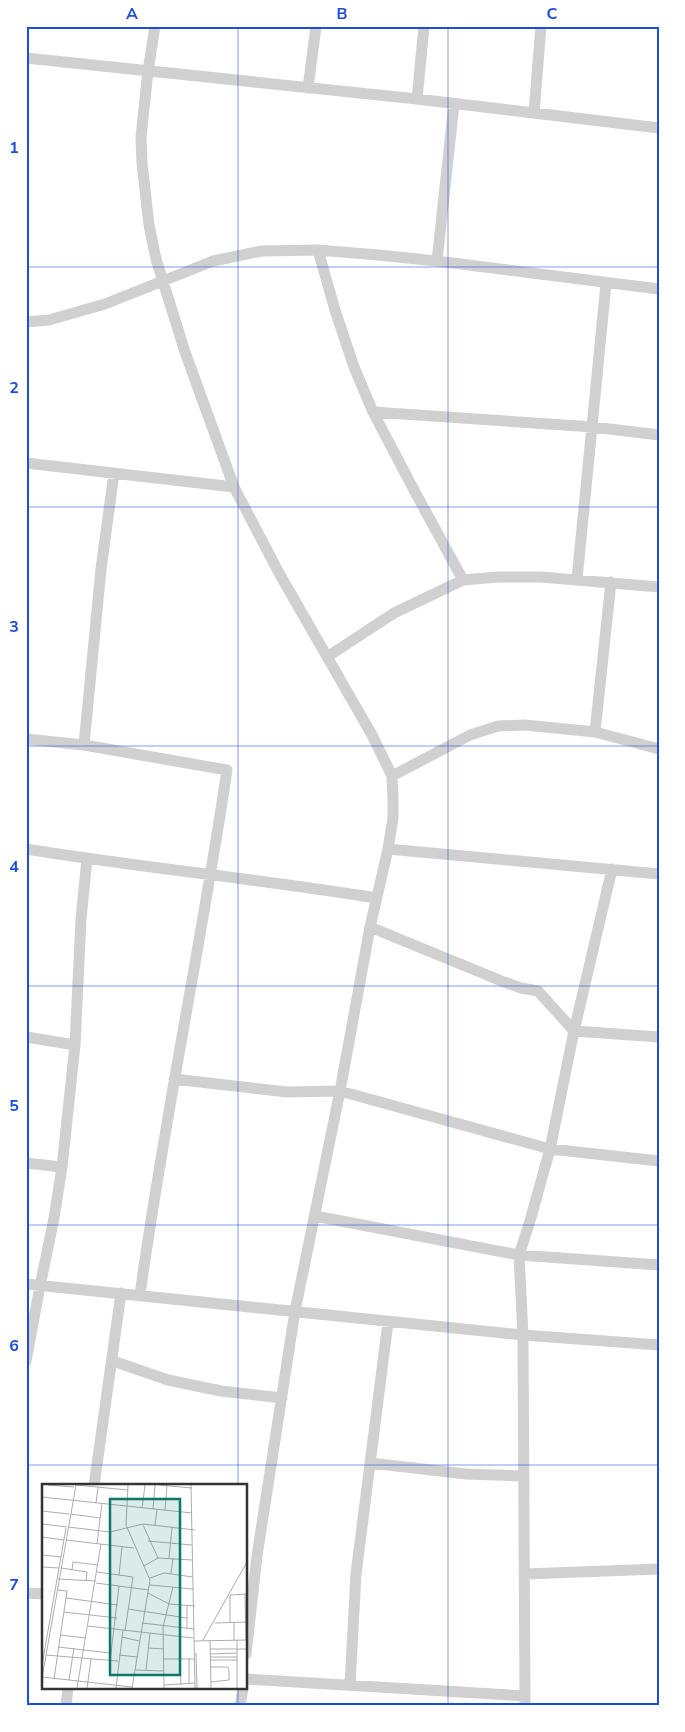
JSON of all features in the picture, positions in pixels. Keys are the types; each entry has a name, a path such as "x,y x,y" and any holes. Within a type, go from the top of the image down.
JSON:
{"street":[{"path":"155,26 141,137 142,163 149,225 163,282 184,352 234,487 279,573 372,734 392,776 392,818 388,849 370,926 340,1091 295,1311 282,1398 251,1555 248,1614"},
{"path":"308,88 316,26"},
{"path":"417,99 424,26"},
{"path":"534,113 541,26"},
{"path":"26,58 417,99 659,128"},
{"path":"437,261 454,104"},
{"path":"318,250 354,367 373,412 463,580"},
{"path":"26,322 49,320 105,304 163,282 213,260 262,251 318,250 437,261 659,290"},
{"path":"577,579 606,284"},
{"path":"373,412 593,427 659,435"},
{"path":"26,463 234,487"},
{"path":"84,745 101,570 114,473"},
{"path":"327,656 394,613 463,580 507,577 577,579 659,587"},
{"path":"595,732 611,582"},
{"path":"392,776 470,735 498,726 525,725 595,732 659,749"},
{"path":"26,739 84,745 227,770 212,875 157,1175 140,1295"},
{"path":"26,849 376,898"},
{"path":"388,849 659,874"},
{"path":"26,1361 62,1167 75,1044 81,919 87,859"},
{"path":"248,1679 350,1685 525,1701 523,1335 519,1255 550,1149 574,1030 612,869"},
{"path":"370,926 504,982 538,991 574,1030 659,1037"},
{"path":"26,1037 75,1044"},
{"path":"174,1079 287,1092 340,1091 550,1149 659,1161"},
{"path":"26,1163 62,1167"},
{"path":"315,1216 519,1255 659,1265"},
{"path":"26,1284 388,1322 523,1335 659,1345"},
{"path":"94,1484 121,1293"},
{"path":"350,1685 356,1574 388,1322"},
{"path":"113,1361 168,1380 221,1391 282,1398"},
{"path":"370,1464 458,1474 524,1476"},
{"path":"525,1574 659,1569"},
{"path":"26,1593 42,1594"},
{"path":"66,1706 68,1690"},
{"path":"240,1706 243,1690"}]}
